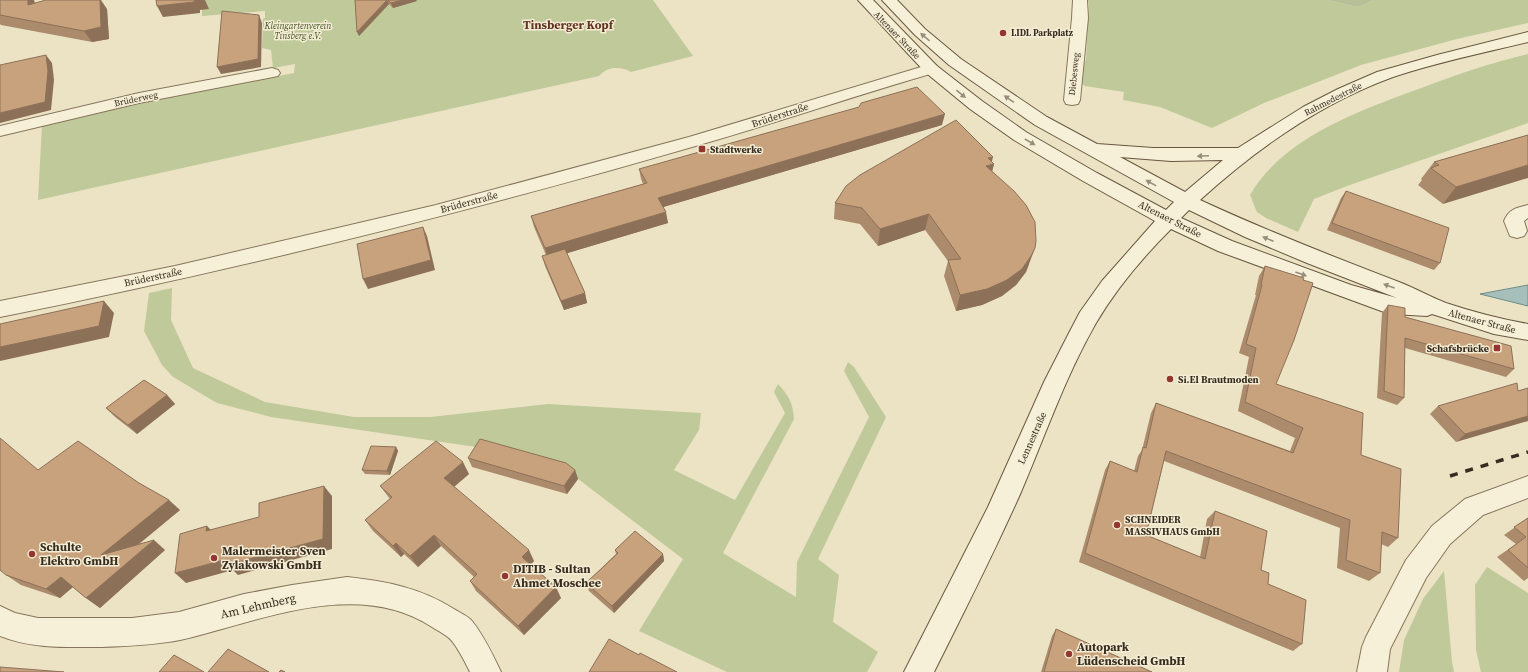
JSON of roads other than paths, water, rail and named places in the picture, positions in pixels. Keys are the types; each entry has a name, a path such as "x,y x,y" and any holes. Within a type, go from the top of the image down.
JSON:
{"main road":[{"name":"Altenaer Straße","path":"864,0 930,69 981,109 1015,132 1090,177 1167,219 1225,246 1392,306 1437,308"},
{"name":"Altenaer Straße","path":"890,0 920,32 955,62 1041,121 1186,201 1252,232 1314,258 1394,288 1437,308 1494,326 1528,332"},
{"name":"Diebesweg","path":"1072,100 1080,18 1080,0"},
{"name":"Rahmedestraße","path":"1167,219 1204,184 1242,154 1299,117 1337,95 1381,76 1443,58 1528,37"},
{"path":"930,69 955,62"},
{"name":"Brüderstraße","path":"0,309 143,280 348,233 469,203 690,142 930,69"},
{"name":"Brüderweg","path":"0,131 139,98 272,73"},
{"path":"1086,147 1153,155 1195,156 1242,154"},
{"path":"1517,231 1514,220 1516,216 1528,211"},
{"name":"Lennestraße","path":"919,672 1004,500 1060,373 1089,317 1120,273 1167,219"},
{"path":"1372,672 1376,647 1416,569 1441,536 1474,507 1528,487"},
{"name":"Am Lehmberg","path":"0,620 10,626 38,632 75,634 132,632 179,626 244,608 292,598 347,590 380,594 409,601 429,609 461,630 486,672"}],"water":[{"path":"1528,285 1528,306 1480,294"}],"railway":[{"path":"1450,476 1528,452"}],"place":[{"name":"LIDL Parkplatz","path":"1003,33"},
{"name":"Stadtwerke","path":"702,149"},
{"name":"Schafsbrücke","path":"1497,348"},
{"name":"Si.El Brautmoden","path":"1170,379"},
{"name":"SCHNEIDER MASSIVHAUS GmbH","path":"1117,525"},
{"name":"Schulte Elektro GmbH","path":"32,554"},
{"name":"Malermeister Sven Zylakowski GmbH","path":"214,558"},
{"name":"DITIB - Sultan Ahmet Moschee","path":"505,576"},
{"name":"Autopark Lüdenscheid GmbH","path":"1069,654"}],"district":[{"name":"Tinsberger Kopf","path":"568,25"}],"park label":[{"name":"Kleingartenverein Tinsberg e.V.","path":"298,32"}]}
